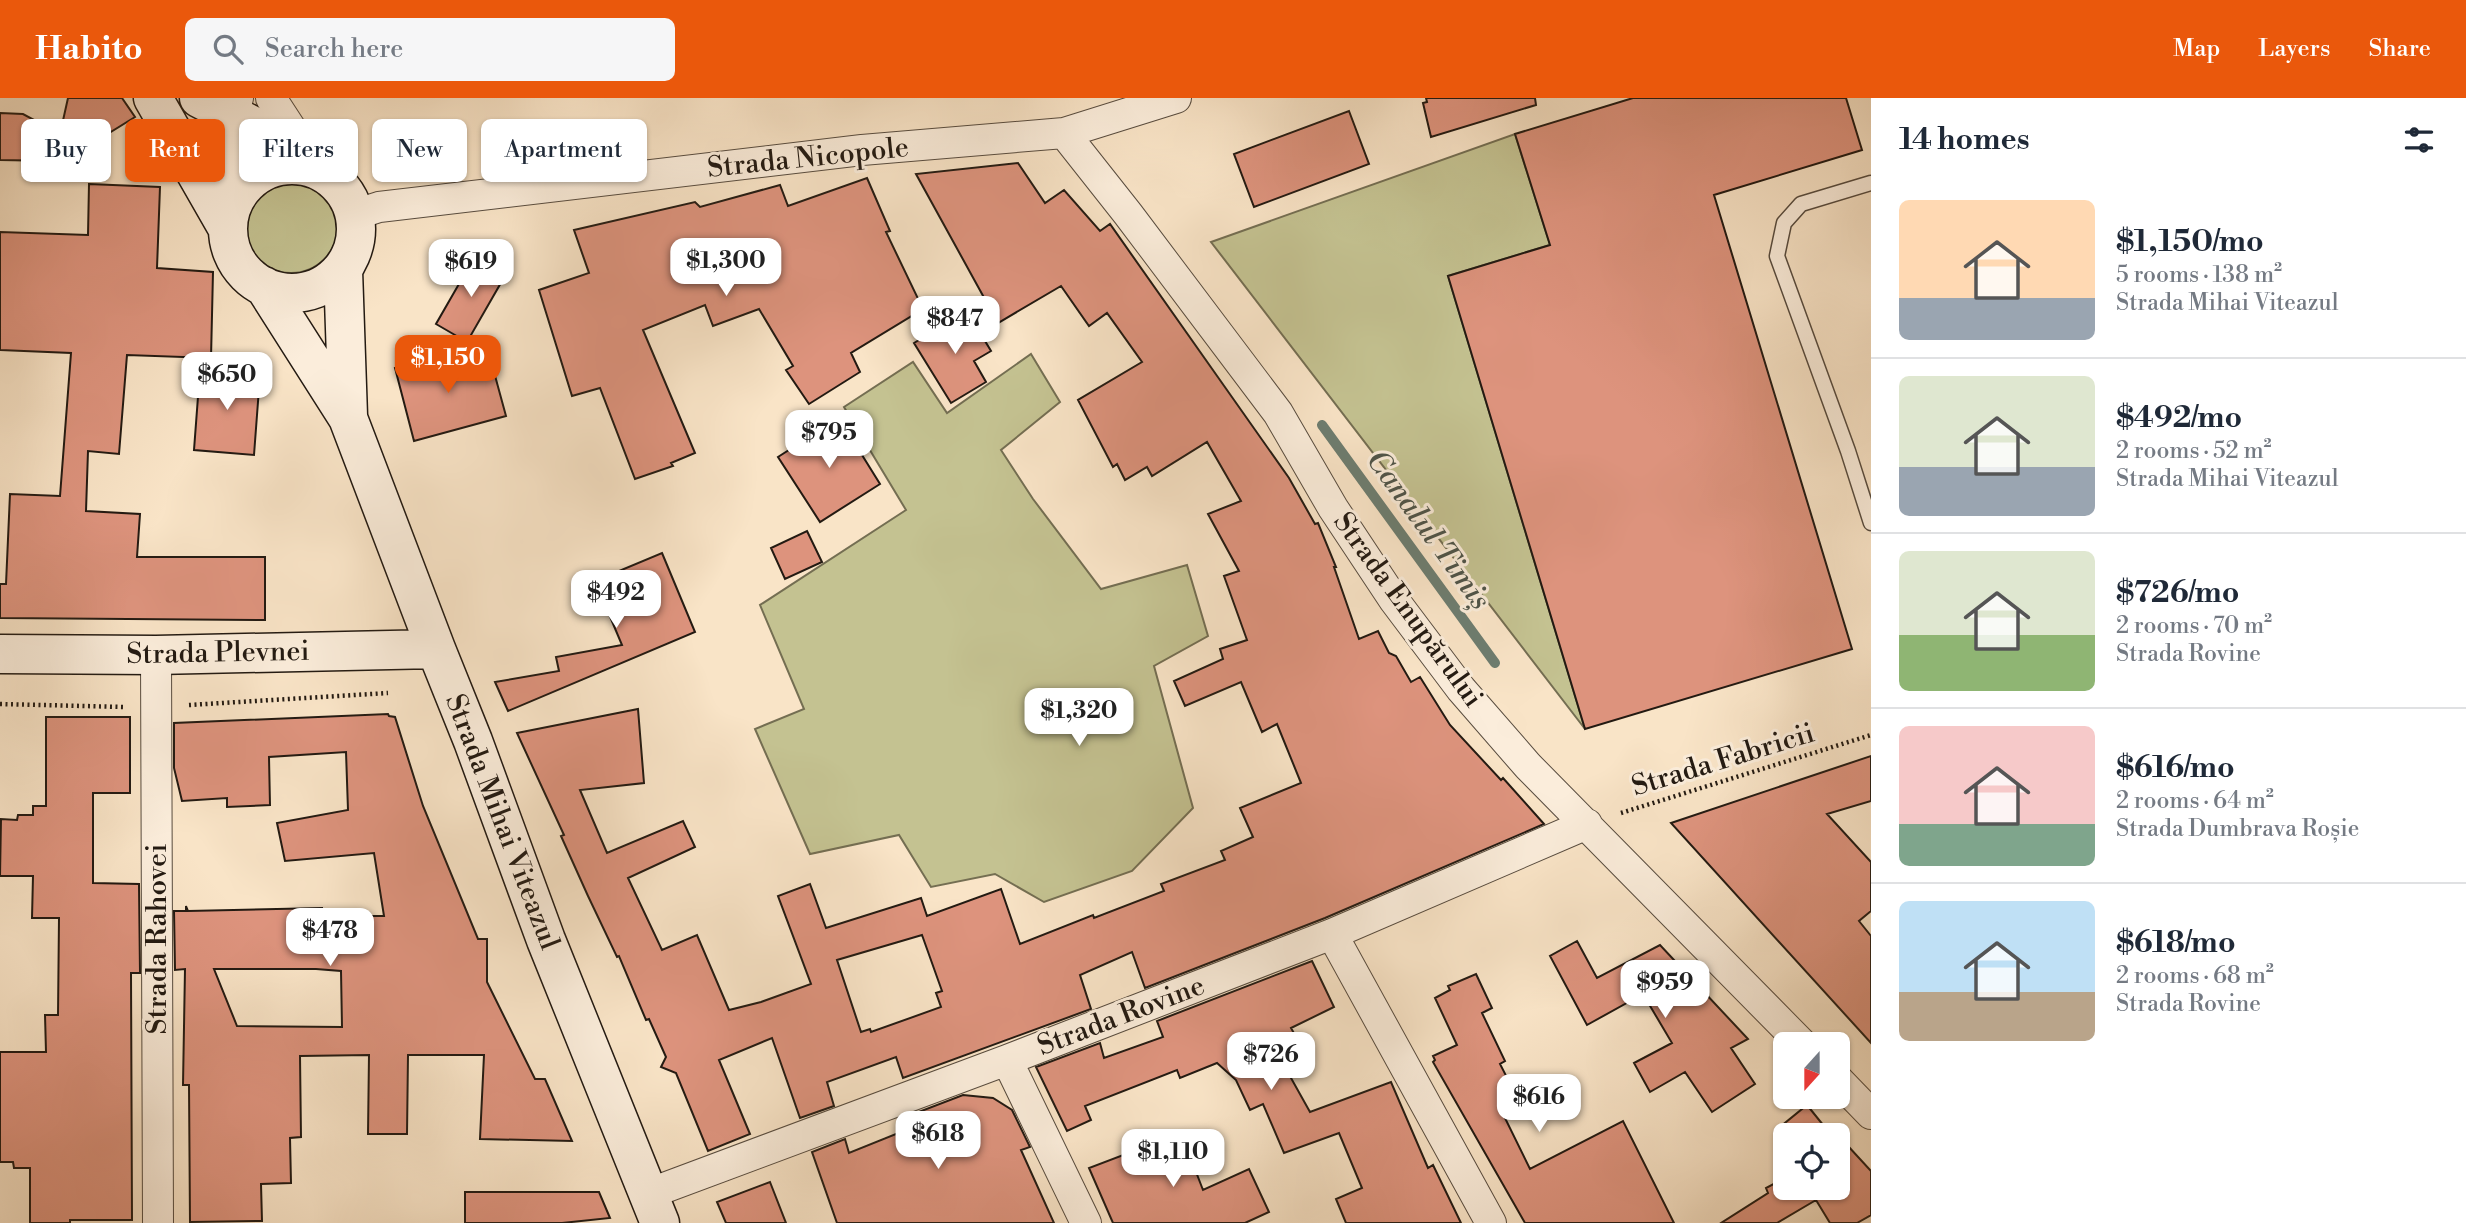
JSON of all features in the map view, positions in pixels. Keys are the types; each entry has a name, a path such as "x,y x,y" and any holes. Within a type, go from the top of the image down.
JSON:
{"street":[{"path":"152,98 232,214"},
{"path":"199,98 236,107 230,246 237,263 249,276 264,286 295,293 316,288 342,270 353,233 342,190 331,182"},
{"path":"271,98 284,119"},
{"name":"Strada Nicopole","path":"353,233 379,207 827,154 1064,133 1176,98"},
{"name":"Strada Enupărului","path":"1064,133 1278,413 1333,508 1394,600 1444,667 1528,766 1790,1032"},
{"path":"232,214 249,182"},
{"name":"Strada Mihai Viteazul","path":"348,418 344,270 353,233"},
{"name":"Strada Mihai Viteazul","path":"264,286 348,418 473,741 546,940 654,1208"},
{"name":"Strada Plevnei","path":"0,654 156,655 436,649"},
{"name":"Strada Rahovei","path":"156,655 158,1223"},
{"name":"Strada Rovine","path":"654,1208 1006,1060 1332,934 1587,824"},
{"path":"1332,934 1491,1223"},
{"path":"1006,1060 1086,1223"},
{"path":"1850,1092 1871,1114"}],"lane":[{"path":"1871,183 1801,204 1784,223 1777,257 1848,451 1871,523"}],"path":[{"path":"0,704 156,707 388,693"},
{"name":"Strada Fabricii","path":"1587,824 1871,735"}],"shaded area":[{"path":"1515,134 1550,245 1448,276 1585,729 1211,242"},
{"path":"276,182 306,182 317,187 330,200 337,217 337,235 330,252 317,265 300,272 282,272 265,265 252,252 245,235 245,217 252,200 265,187"},
{"path":"1031,354 1060,402 1001,450 1033,499 1101,589 1187,565 1208,636 1154,666 1193,808 1132,871 1044,902 995,874 931,887 899,835 810,854 755,729 804,709 760,605 906,510 844,407 913,362 947,413"}],"building":[{"path":"68,98 122,98 135,117 125,119 125,123 111,132 111,119 63,119"},
{"path":"1426,98 1535,98 1536,105 1431,137 1423,103 1427,102"},
{"path":"1633,98 1846,98 1862,150 1714,195 1852,649 1585,729 1448,276 1550,245 1515,134"},
{"path":"1349,111 1369,164 1254,207 1234,154"},
{"path":"0,113 23,114 32,119 21,119 21,160 0,160"},
{"path":"1018,163 1045,203 1064,190 1100,231 1110,224 1289,478 1315,524 1318,523 1336,567 1359,639 1378,631 1389,653 1396,656 1411,682 1420,677 1450,725 1544,824 1325,918 1145,988 1132,952 1080,975 1091,1009 903,1078 896,1057 827,1082 834,1106 800,1118 772,1038 719,1060 750,1134 708,1151 676,1073 661,1067 666,1057 588,896 561,836 564,835 517,733 638,709 644,783 580,790 607,853 683,821 695,847 628,878 662,950 697,935 729,1010 811,984 778,896 810,884 826,928 921,898 927,916 1001,889 1020,944 1164,891 1161,884 1225,860 1221,851 1253,837 1240,808 1301,783 1277,724 1262,732 1241,682 1185,706 1174,681 1223,659 1220,649 1247,640 1224,576 1239,571 1208,514 1241,501 1207,442 1152,476 1147,467 1125,480 1117,464 1113,467 1078,400 1142,362 1107,313 1089,326 1061,286 998,323 916,174","holes":["922,935 942,991 936,993 941,1007 871,1032 870,1029 861,1032 837,960"]},
{"path":"867,178 890,231 886,232 923,309 851,353 860,372 809,404 786,370 793,366 759,309 713,326 705,305 643,330 695,453 671,463 673,466 635,479 600,388 572,396 539,290 589,273 574,230 695,202 700,207 780,185 788,206"},
{"path":"89,184 160,187 157,268 213,272 211,358 127,355 119,454 88,451 86,511 140,514 137,557 265,557 265,620 0,618 0,584 6,584 10,494 60,496 71,353 0,350 0,232 88,235"},
{"path":"475,256 506,274 467,342 436,324"},
{"path":"967,311 991,351 974,361 986,382 951,403 914,343"},
{"path":"462,350 450,372 491,361 506,416 414,441 395,368"},
{"path":"200,370 260,375 254,455 194,450"},
{"path":"839,418 880,484 820,522 778,457"},
{"path":"807,531 822,562 785,579 771,548"},
{"path":"662,553 695,632 508,711 495,682 559,671 556,657 622,645 595,581"},
{"path":"388,714 395,717 423,806 478,939 487,939 487,982 535,1079 545,1079 572,1141 480,1139 484,1055 408,1055 407,1134 368,1134 369,1055 300,1056 301,1137 290,1138 291,1183 261,1184 262,1221 190,1222 189,1085 183,1085 185,969 175,970 174,911 186,911 186,906 188,911 322,908 322,916 384,916 374,853 285,861 277,823 348,810 346,752 269,757 270,805 227,807 227,798 182,801 174,768 174,723","holes":["214,969 341,971 342,1027 237,1026"]},
{"path":"46,717 130,717 130,793 93,793 93,883 139,884 140,973 131,973 132,1220 30,1223 30,1168 14,1168 13,1162 0,1162 0,1052 46,1052 45,1015 58,1015 59,918 32,918 33,876 0,876 1,819 17,820 18,815 33,815 33,806 46,806"},
{"path":"1871,756 1871,801 1827,814 1871,862 1871,911 1859,921 1871,936 1871,1043 1671,823"},
{"path":"1577,941 1597,978 1660,945 1748,1039 1731,1048 1755,1084 1712,1112 1685,1072 1650,1092 1634,1063 1672,1043 1643,994 1587,1025 1550,956"},
{"path":"1312,961 1334,1007 1291,1028 1299,1042 1277,1053 1310,1112 1391,1082 1428,1168 1433,1165 1461,1223 1346,1223 1336,1199 1362,1188 1339,1133 1284,1153 1263,1104 1250,1110 1236,1080 1217,1063 1180,1078 1177,1070 1085,1106 1091,1120 1067,1131 1036,1067 1100,1043 1104,1058 1163,1037 1157,1021"},
{"path":"1476,974 1492,1008 1482,1013 1505,1061 1500,1064 1521,1105 1503,1114 1530,1169 1623,1121 1674,1223 1525,1223 1433,1062 1433,1056 1457,1045 1435,998 1450,990 1448,986"},
{"path":"963,1095 993,1098 1012,1110 1030,1147 1021,1150 1054,1223 837,1223 812,1152 845,1139 849,1153 921,1124 916,1113"},
{"path":"1801,1110 1811,1110 1822,1123 1785,1123"},
{"path":"1181,1133 1203,1190 1249,1169 1269,1212 1245,1223 1113,1223 1089,1168"},
{"path":"1850,1148 1871,1171 1871,1215 1857,1223 1830,1223 1816,1200 1850,1200"},
{"path":"770,1182 786,1223 726,1223 717,1202"},
{"path":"1773,1184 1773,1200 1816,1200 1777,1223 1721,1223 1768,1193 1766,1188"},
{"path":"465,1192 599,1192 610,1218 562,1223 465,1223"}],"waterway":[{"name":"Canalul Timiș","path":"1322,425 1495,663"}]}
